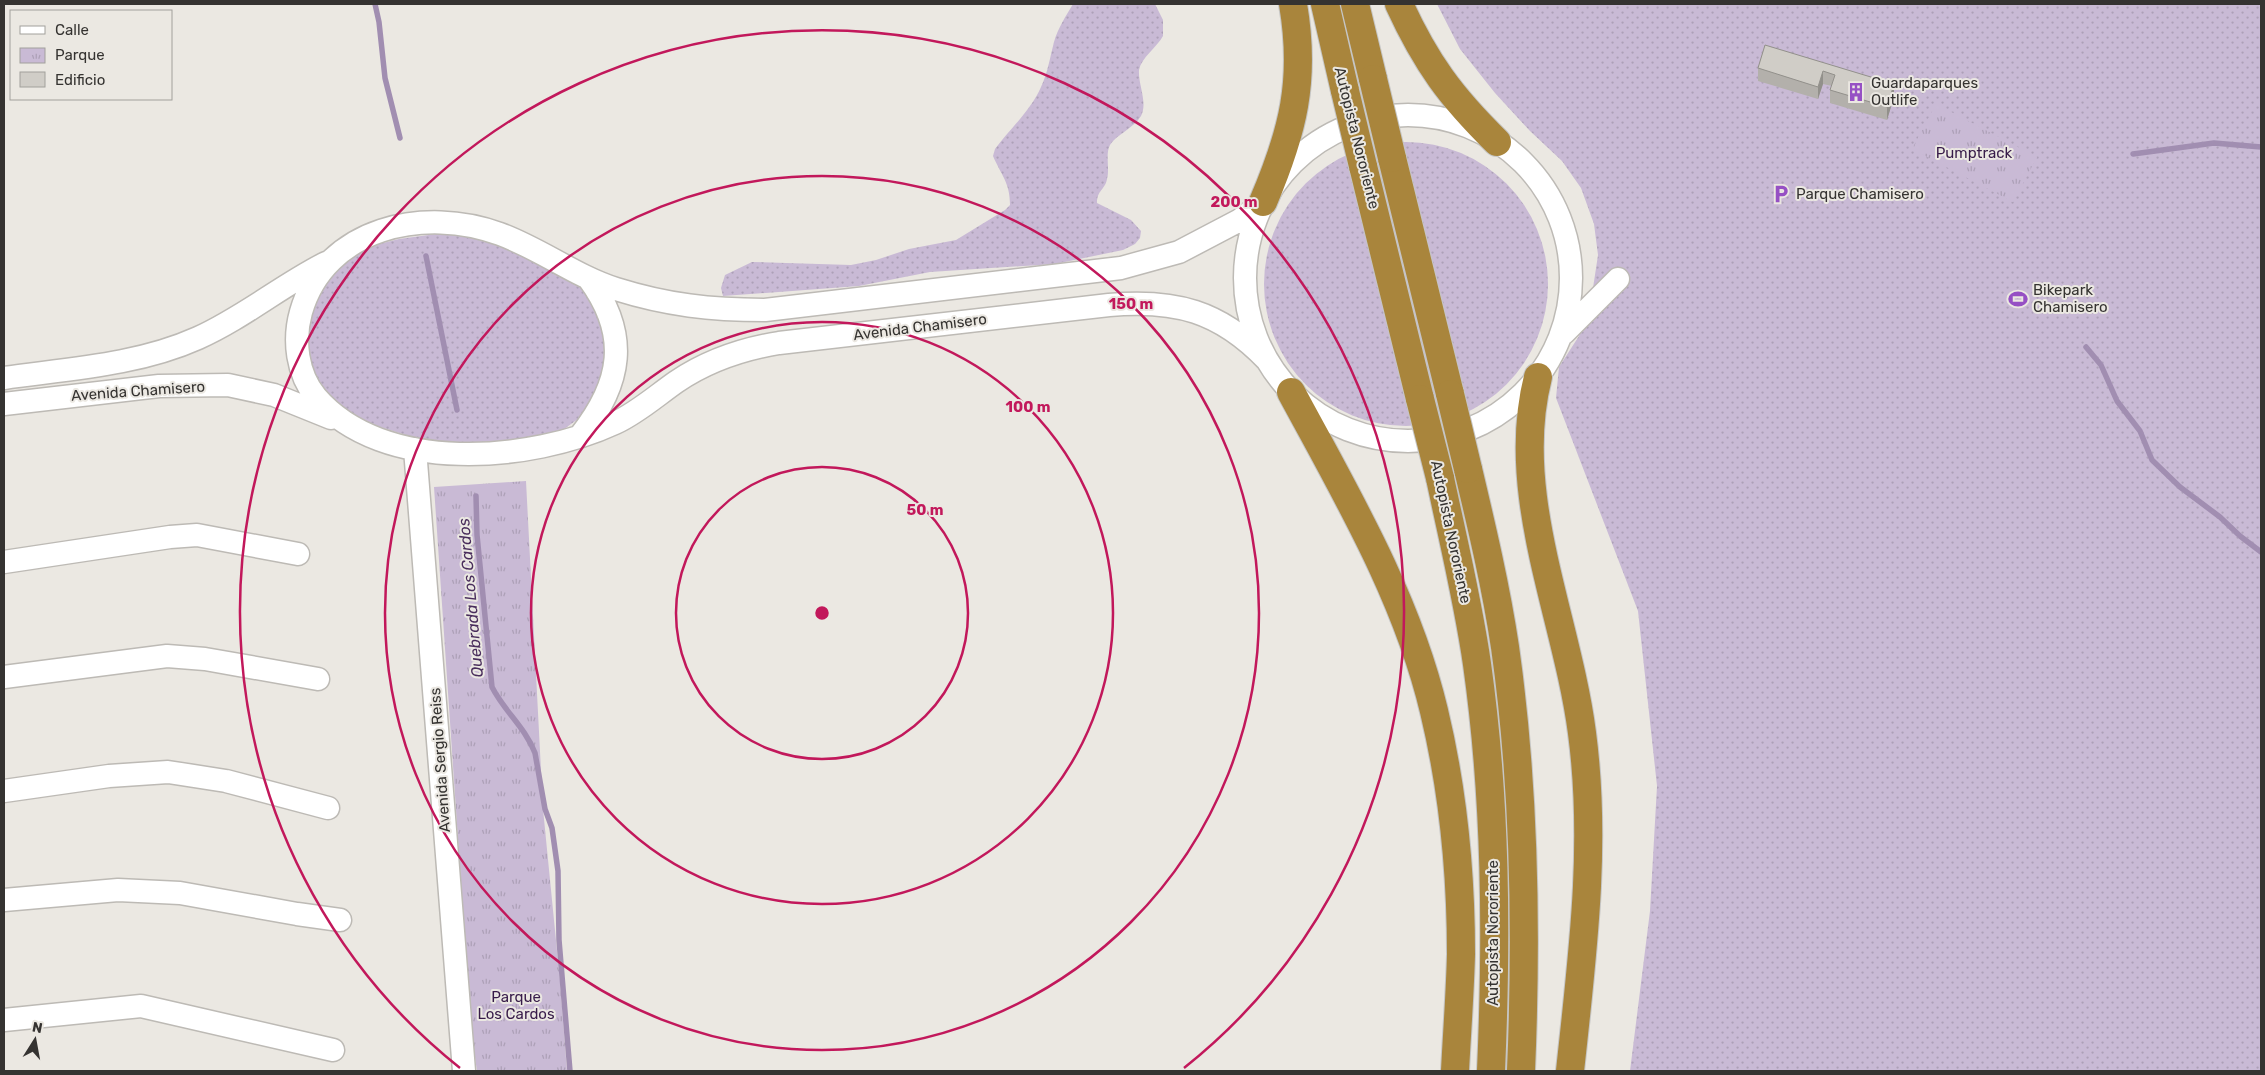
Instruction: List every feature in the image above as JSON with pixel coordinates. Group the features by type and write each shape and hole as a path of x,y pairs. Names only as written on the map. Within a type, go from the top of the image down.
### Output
{"highway":[{"path":"1263,202 1282,158 1296,95 1299,72 1293,4"},
{"name":"Autopista Nororiente","path":"1325,4 1440,478 1471,628 1488,762 1495,934 1491,1071"},
{"name":"Autopista Nororiente","path":"1355,4 1468,469 1495,592 1516,743 1525,962 1521,1071"},
{"path":"1399,4 1413,34 1449,91 1497,142"},
{"path":"1538,377 1533,395 1529,440 1532,495 1536,524 1571,669 1582,733 1586,776 1588,866 1586,907 1570,1071"},
{"path":"1292,392 1350,500 1391,588 1422,670 1434,711 1451,801 1458,878 1461,955 1455,1071"}],"street":[{"path":"1389,116 1434,117 1478,130 1497,142 1530,169 1548,193 1559,215 1567,239 1571,271 1568,312 1561,335 1551,357 1538,377 1514,402 1479,425 1456,434 1431,439 1405,441 1355,432 1332,422 1310,408 1292,392 1267,360 1255,335 1248,308 1245,281 1248,245 1263,202 1290,166 1306,150 1338,131 1367,120 1389,116"},
{"name":"Avenida Chamisero","path":"1263,202 1240,220 1180,252 1121,268 780,308 728,310 689,307 645,298 589,279 516,240 475,227 445,223 417,224 385,230 354,242 341,250 329,262 308,292 300,315 297,338 298,356 304,376 312,392 336,417 366,435 415,449 469,454 506,453 543,447 616,423 675,383 709,363 760,346 1109,305 1159,303 1179,306 1200,313 1248,340 1267,360"},
{"name":"Avenida Chamisero","path":"4,378 123,360 189,341 218,328 287,284 329,262"},
{"path":"1561,335 1618,278"},
{"name":"Avenida Chamisero","path":"580,436 603,403 614,377 616,359 614,329 608,311 600,294 589,279"},
{"name":"Avenida Chamisero","path":"4,404 159,386 228,386 274,395 308,407 354,428"},
{"name":"Avenida Sergio Reiss","path":"415,449 464,1071"},
{"path":"4,562 197,535 298,554"},
{"path":"4,677 167,656 205,659 318,679"},
{"path":"4,790 109,776 168,772 226,781 328,808"},
{"path":"4,900 118,890 180,893 340,920"},
{"path":"4,1020 141,1006 333,1050"}],"green space":[{"path":"1073,4 1155,4 1163,20 1163,36 1143,61 1139,70 1144,105 1143,111 1138,120 1110,145 1107,179 1097,199 1097,203 1131,220 1141,231 1140,238 1135,244 1123,250 1055,264 930,272 859,286 723,296 721,288 725,275 752,262 851,265 876,260 909,249 956,240 1005,210 1010,205 1010,197 1007,184 993,156 995,149 1037,95 1045,76 1056,37 1062,22"},
{"path":"1437,4 2261,4 2261,1071 1630,1071 1650,911 1657,786 1638,611 1556,398 1559,367 1579,336 1590,308 1598,255 1594,224 1581,188 1562,161 1530,131 1495,93 1460,49"},
{"name":"Pumptrack","path":"1936,104 2037,157 2013,202 1912,149"},
{"path":"1406,142 1434,145 1460,153 1485,166 1506,184 1524,205 1537,230 1545,256 1548,284 1545,312 1537,338 1524,363 1506,384 1485,402 1460,415 1434,423 1406,426 1378,423 1352,415 1327,402 1306,384 1288,363 1275,338 1267,312 1264,284 1267,256 1275,230 1288,205 1306,184 1327,166 1352,153 1378,145"},
{"path":"436,234 457,235 501,245 587,291 608,342 596,397 578,419 560,432 488,445 430,441 358,420 331,401 316,377 307,350 309,311 339,263 379,244"},
{"name":"Parque Los Cardos","path":"526,481 543,809 567,1071 477,1071 471,1030 434,487"}],"building":[{"path":"1765,45 1894,84 1887,107 1830,90 1835,75 1823,71 1818,87 1758,68"}],"waterway":[{"name":"Quebrada Los Cardos","path":"375,4 379,22 385,78 400,138"},
{"path":"2133,154 2214,143 2261,147"},
{"name":"Quebrada Los Cardos","path":"426,256 457,410"},
{"path":"2086,347 2101,365 2117,401 2140,431 2152,460 2180,487 2220,517 2261,552"},
{"name":"Quebrada Los Cardos","path":"476,496 477,535 492,687 502,704 526,735 535,753 545,809 552,828 558,871 559,940 570,1071"}],"place":[{"name":"Guardaparques Outlife","path":"1856,92"},
{"name":"Parque Chamisero","path":"1781,194"},
{"name":"Bikepark Chamisero","path":"2018,299"}]}
